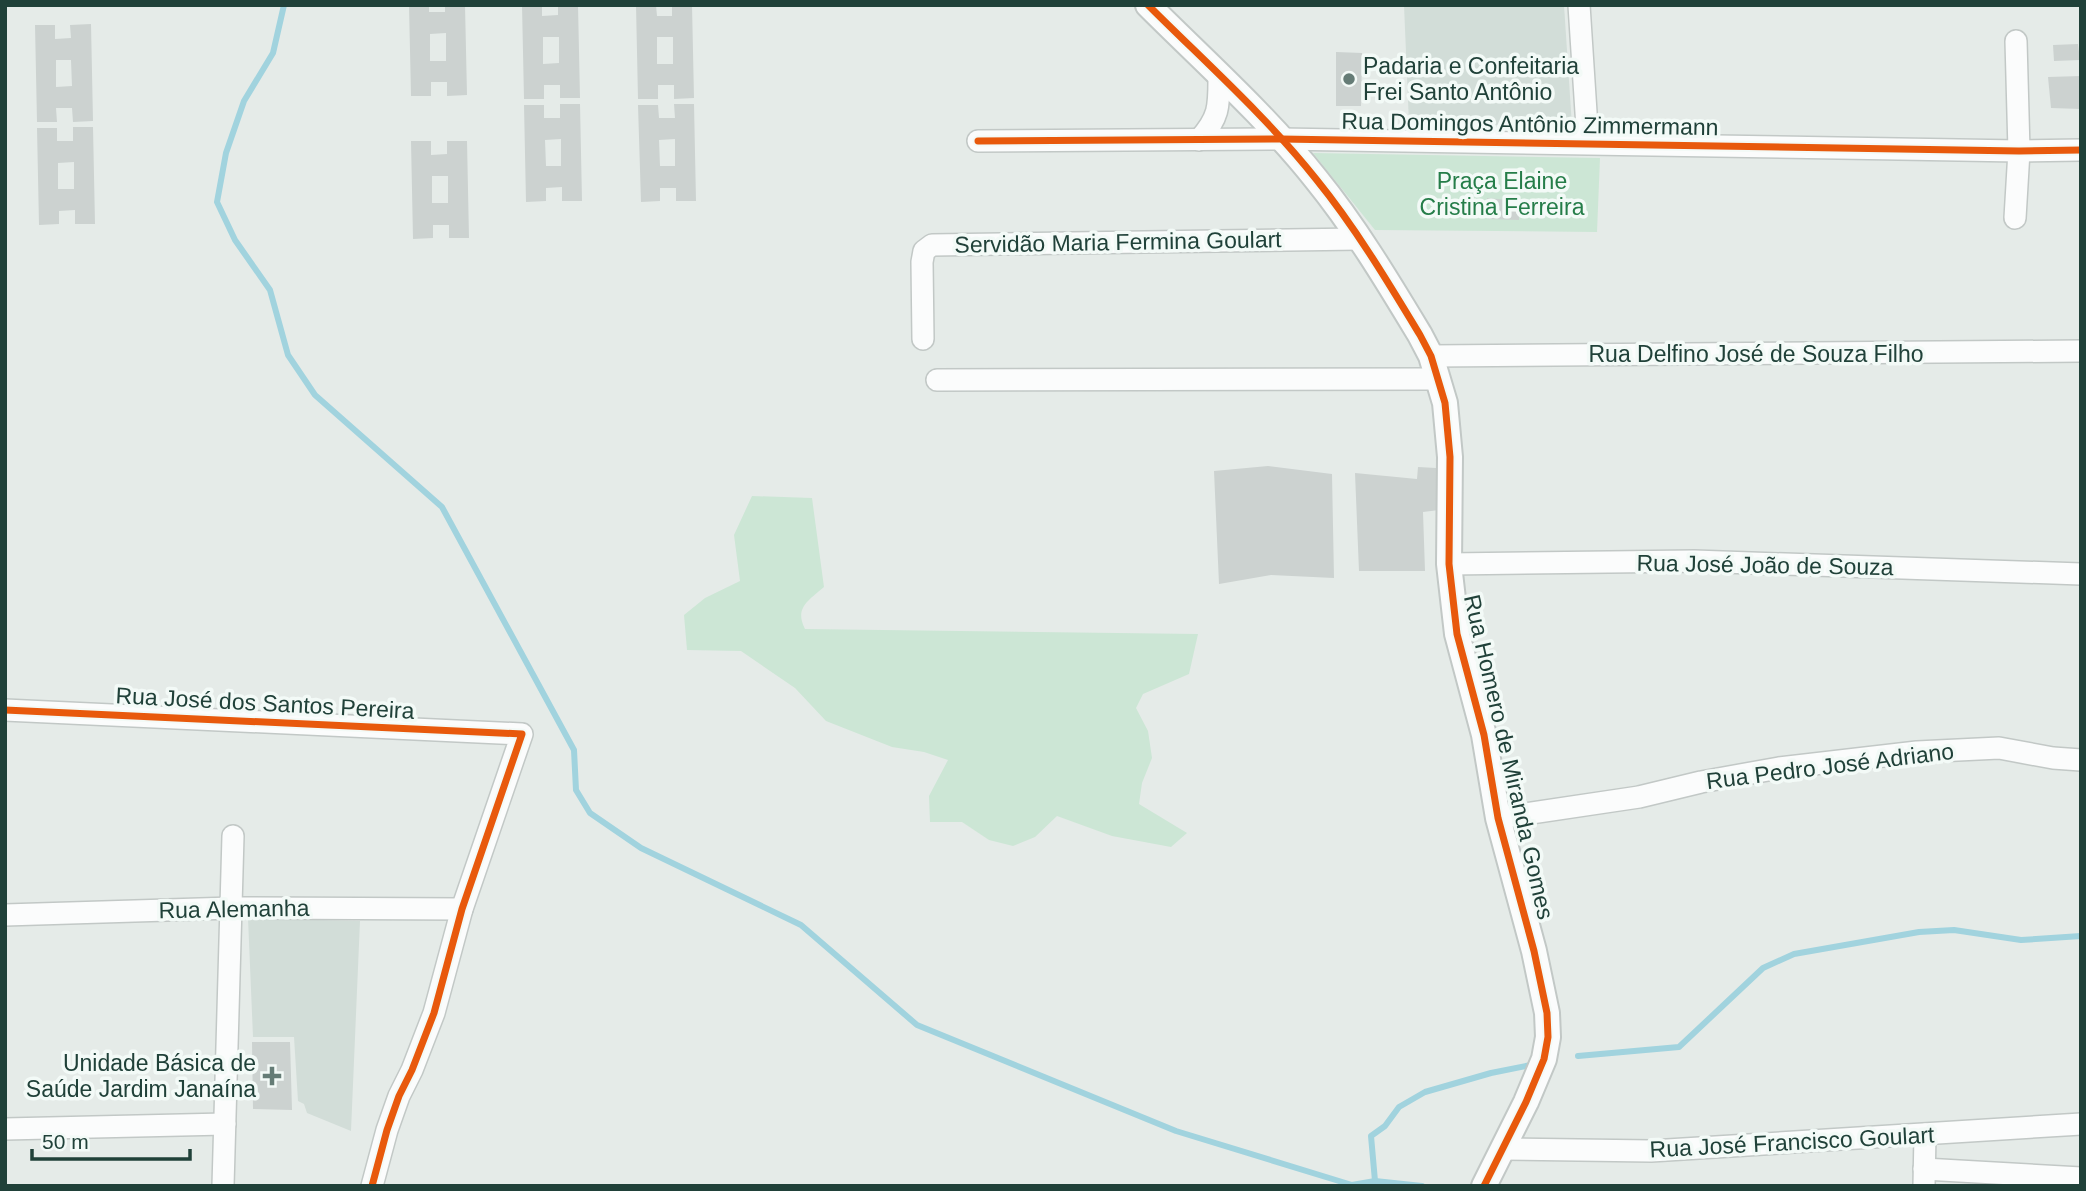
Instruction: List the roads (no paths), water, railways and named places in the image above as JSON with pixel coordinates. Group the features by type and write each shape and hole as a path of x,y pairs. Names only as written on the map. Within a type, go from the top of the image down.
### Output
{"street":[{"name":"Rua Homero de Miranda Gomes","path":"1148,5 1315,177 1360,239 1408,315 1435,368 1446,403 1450,448 1449,564 1457,634 1484,735 1498,818 1543,987 1547,1013 1548,1037 1544,1059 1535,1083 1484,1186"},
{"path":"1579,5 1588,144"},
{"path":"2015,218 2019,151 2016,41"},
{"path":"1199,140 1212,126 1218,114 1219,76"},
{"name":"Rua Domingos Antônio Zimmermann","path":"978,141 1281,139 2081,150"},
{"name":"Servidão Maria Fermina Goulart","path":"923,339 923,251 932,245 1360,239"},
{"name":"Rua Delfino José de Souza Filho","path":"937,380 2081,351"},
{"name":"Rua José João de Souza","path":"1449,564 1694,561 2081,574"},
{"name":"Rua José dos Santos Pereira","path":"5,710 522,734 462,909"},
{"name":"Rua Pedro José Adriano","path":"1498,818 1639,797 1700,782 1779,768 1917,752 1999,748 2081,760"},
{"path":"223,1186 233,836"},
{"name":"Rua Alemanha","path":"5,915 232,908 462,909"},
{"path":"372,1186 399,1096 435,1013 462,909"},
{"path":"5,1129 225,1124"},
{"name":"Rua José Francisco Goulart","path":"1502,1149 1651,1151 2081,1124"},
{"path":"1925,1134 1924,1178 2081,1178"}],"waterway":[{"path":"284,5 273,53 244,101 226,153 217,202 235,240 270,290 288,355 315,395 442,507 574,750 576,790 590,813 641,848 801,925 917,1025 1176,1131 1352,1185 1375,1181 1422,1186"},
{"path":"1578,1056 1679,1047 1763,968 1794,954 1919,932 1954,930 2021,940 2081,936"},
{"path":"1375,1181 1371,1136 1385,1126 1399,1107 1425,1092 1491,1073 1531,1065"}],"place":[{"name":"Padaria e Confeitaria Frei Santo Antônio","path":"1349,79"},
{"name":"Unidade Básica de Saúde Jardim Janaína","path":"272,1076"}],"park label":[{"name":"Praça Elaine Cristina Ferreira","path":"1502,194"}]}
